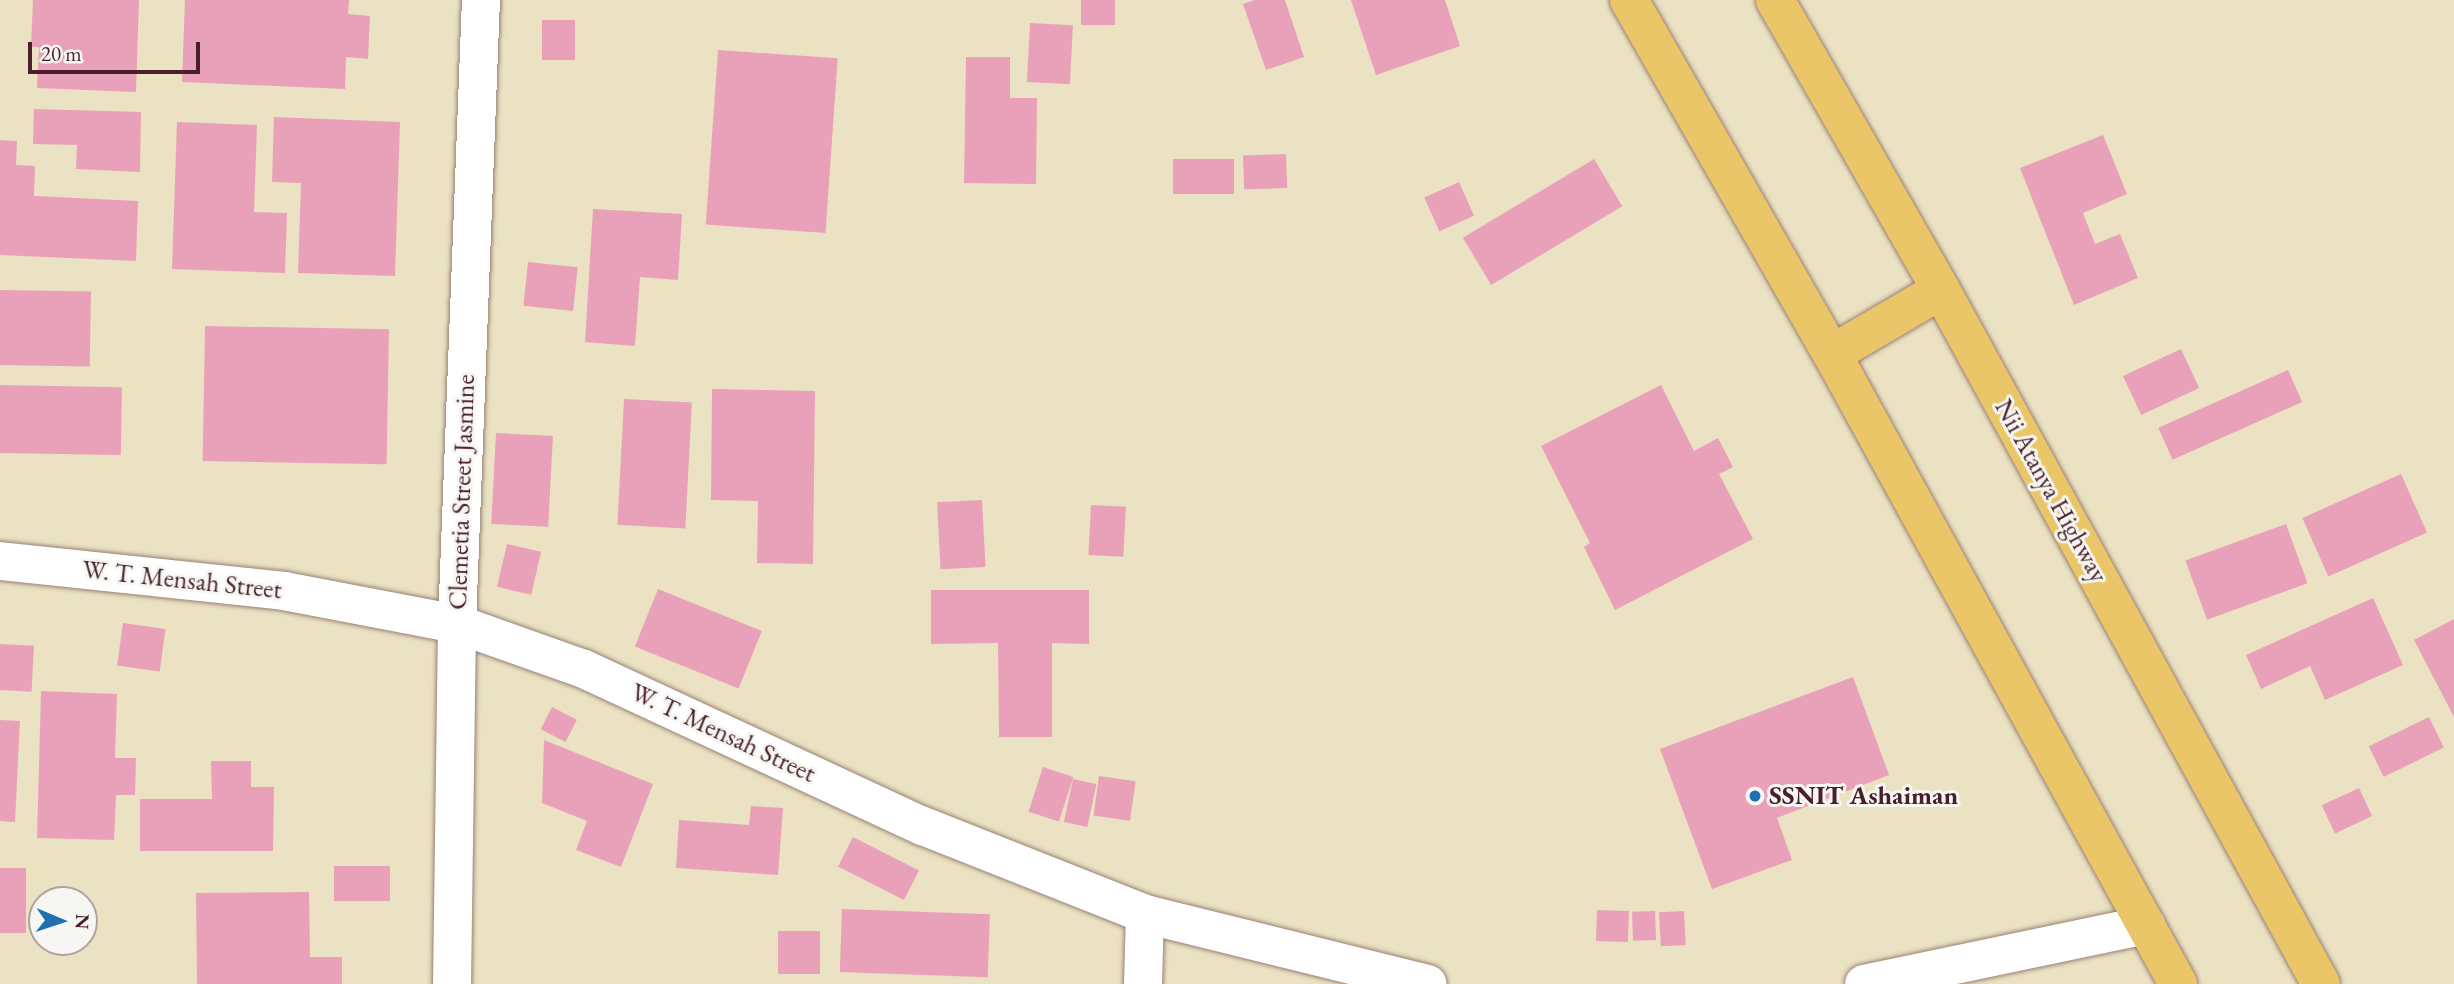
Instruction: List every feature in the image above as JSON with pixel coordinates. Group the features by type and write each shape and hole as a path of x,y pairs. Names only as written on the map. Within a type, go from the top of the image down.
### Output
{"main road":[{"path":"1629,0 1832,354 2178,984"},
{"name":"Nii Atanya Highway","path":"1776,0 1941,290 2321,984"},
{"path":"1832,354 1941,290"}],"street":[{"name":"Clemetia Street Jasmine","path":"452,984 457,624 481,0"},
{"name":"W. T. Mensah Street","path":"0,561 284,591 457,624 584,669 923,826 1146,914 1401,981 1427,984"},
{"path":"1143,984 1146,914"},
{"path":"1864,984 2146,925"}],"building":[{"path":"33,0 139,0 136,92 37,88 39,47 31,47"},
{"path":"185,0 349,0 348,14 370,16 368,59 346,57 345,89 182,82"},
{"path":"1081,0 1115,0 1115,25 1081,25"},
{"path":"1254,0 1285,0 1304,57 1266,70 1243,4"},
{"path":"1351,0 1445,0 1460,46 1376,75"},
{"path":"542,20 575,20 575,60 542,60"},
{"path":"1030,23 1073,25 1070,84 1027,82"},
{"path":"718,50 838,58 826,233 706,225"},
{"path":"966,57 1010,57 1010,98 1037,98 1036,184 964,183"},
{"path":"34,109 141,112 140,172 76,169 77,145 33,144"},
{"path":"274,117 400,122 395,276 298,273 301,183 272,182"},
{"path":"177,122 257,125 254,212 287,213 285,273 172,269"},
{"path":"2103,135 2127,194 2083,213 2095,244 2120,234 2138,278 2074,305 2020,168"},
{"path":"0,140 17,141 16,165 35,166 34,196 138,201 136,261 0,255"},
{"path":"1286,154 1287,188 1244,189 1243,156"},
{"path":"1173,159 1234,159 1234,194 1173,194"},
{"path":"1594,159 1622,206 1491,285 1463,238"},
{"path":"1459,182 1474,216 1439,231 1424,197"},
{"path":"593,209 682,214 678,280 640,277 635,346 585,342"},
{"path":"528,262 578,267 573,311 523,306"},
{"path":"0,290 91,292 90,367 0,365"},
{"path":"205,326 389,329 387,464 203,461"},
{"path":"2181,349 2199,388 2141,415 2123,376"},
{"path":"2288,370 2302,402 2173,460 2158,428"},
{"path":"0,385 122,387 121,455 0,453"},
{"path":"1661,385 1694,451 1718,438 1733,467 1719,474 1753,539 1615,610 1584,547 1590,543 1541,446"},
{"path":"712,389 815,391 813,564 757,563 758,501 711,500"},
{"path":"624,399 692,403 685,528 617,525"},
{"path":"496,433 553,436 548,527 491,524"},
{"path":"2401,474 2427,532 2328,576 2302,518"},
{"path":"982,500 986,567 941,569 937,502"},
{"path":"1091,505 1126,507 1123,557 1088,555"},
{"path":"2286,524 2308,583 2207,620 2185,561"},
{"path":"507,544 541,552 531,595 497,587"},
{"path":"658,589 762,631 739,688 635,646"},
{"path":"931,590 1089,590 1089,644 1052,643 1052,737 999,737 998,643 931,644"},
{"path":"2373,598 2403,665 2325,700 2310,666 2261,689 2246,655"},
{"path":"2454,619 2454,717 2414,640"},
{"path":"123,623 166,629 160,672 117,666"},
{"path":"0,644 34,646 32,692 0,690"},
{"name":"SSNIT Ashaiman","path":"1853,677 1889,775 1777,818 1792,860 1712,889 1660,749"},
{"path":"41,691 117,694 115,758 136,758 135,795 116,795 114,840 37,838"},
{"path":"552,707 577,720 566,742 541,729"},
{"path":"2429,717 2444,748 2384,777 2369,746"},
{"path":"0,720 20,721 15,822 0,821"},
{"path":"544,740 653,784 621,867 576,850 587,821 542,803"},
{"path":"211,761 251,761 251,787 274,787 273,851 140,851 140,799 212,799"},
{"path":"1043,767 1073,777 1059,822 1028,812"},
{"path":"1099,776 1136,781 1130,821 1093,816"},
{"path":"1073,779 1096,784 1087,827 1064,822"},
{"path":"2359,788 2372,816 2335,833 2322,805"},
{"path":"751,806 783,808 778,875 676,868 679,820 749,825"},
{"path":"853,837 919,871 904,900 838,866"},
{"path":"334,866 390,866 390,901 334,901"},
{"path":"0,868 26,868 26,933 0,933"},
{"path":"309,892 310,957 342,957 342,984 197,984 196,893"},
{"path":"842,909 990,914 988,977 840,972"},
{"path":"1597,910 1629,911 1628,942 1596,941"},
{"path":"1655,911 1656,940 1633,941 1632,912"},
{"path":"1684,911 1686,945 1661,946 1659,912"},
{"path":"778,931 820,931 820,974 778,974"}],"place":[{"name":"SSNIT Ashaiman","path":"1755,796"}]}
